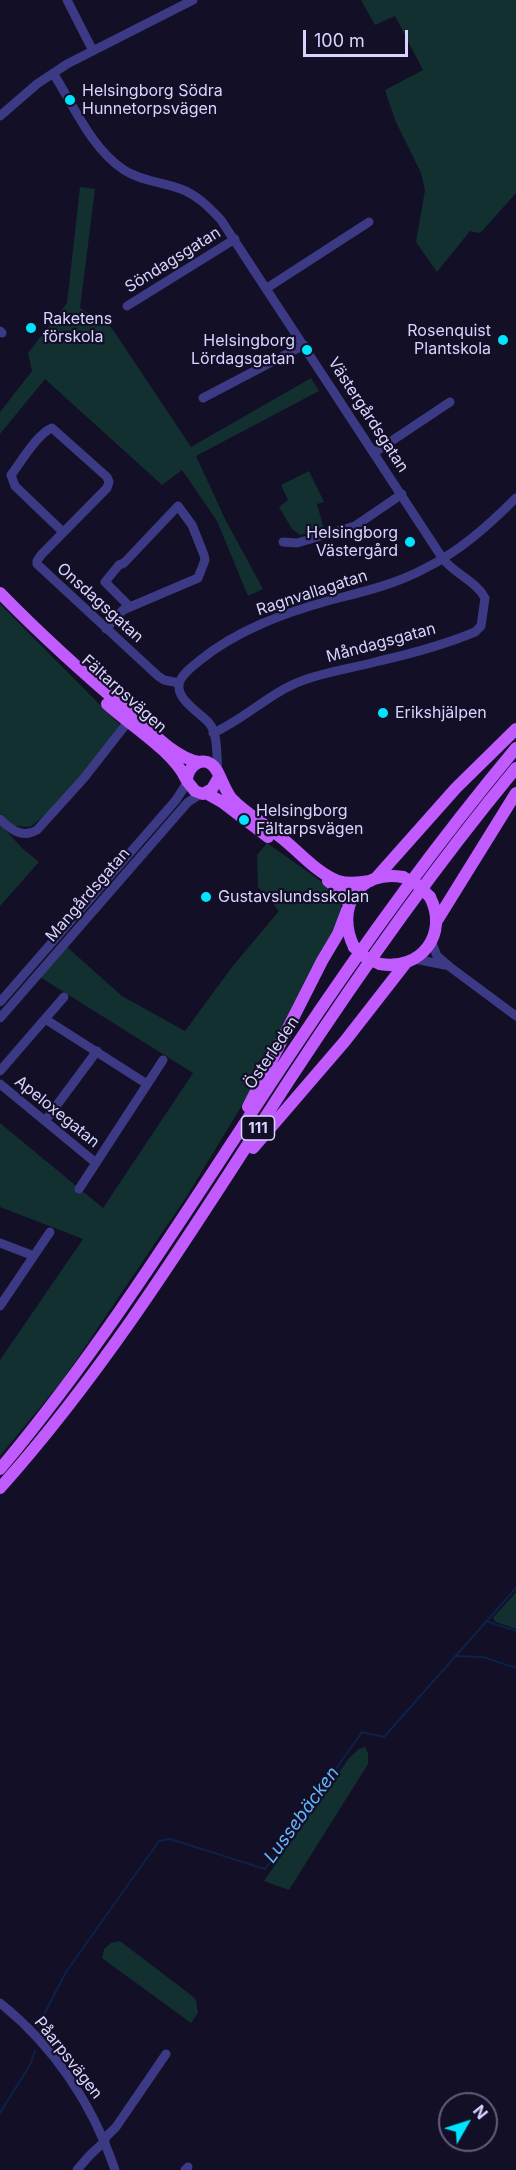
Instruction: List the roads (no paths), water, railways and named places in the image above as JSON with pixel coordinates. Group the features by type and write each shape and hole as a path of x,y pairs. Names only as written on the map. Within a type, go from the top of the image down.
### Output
{"main road":[{"name":"Fältarpsvägen","path":"0,593 94,693 162,750 187,781"},
{"name":"Fältarpsvägen","path":"39,632 181,755 201,761"},
{"path":"220,1161 338,934 348,907 361,887 373,880 449,796 516,729"},
{"name":"Österleden","path":"0,1469 97,1345 338,984 461,815 516,748"},
{"path":"410,961 388,966 366,958 354,947 348,935 346,923 348,907 345,896 334,885 222,802 195,791 187,781 190,770 201,761 212,764 233,800 336,880 346,882 373,880 388,876 403,877 418,885 429,897 436,922"},
{"name":"Österleden","path":"0,1488 37,1445 135,1315 350,990 433,874 516,768"},
{"path":"203,793 214,787 219,775"},
{"path":"220,1188 410,961 432,940 436,922 516,793"}],"street":[{"path":"68,0 93,51"},
{"path":"0,116 53,73 193,0"},
{"name":"Västergårdsgatan","path":"53,73 94,140 109,158 138,177 182,189 198,198 221,220 443,558"},
{"path":"267,288 369,222"},
{"name":"Söndagsgatan","path":"127,306 235,239"},
{"path":"203,398 304,345"},
{"path":"375,452 450,402"},
{"name":"Onsdagsgatan","path":"63,532 11,480 11,475 38,439 46,430 52,428 107,477 109,482 106,489 38,559 37,564 158,676 179,683"},
{"path":"284,542 297,543 355,525 402,494"},
{"name":"Ragnvallagatan","path":"179,683 202,659 225,643 261,624 306,608 391,584 419,572 481,532 516,498"},
{"path":"106,629 123,610 198,578 205,560 204,555 192,525 178,506 163,520 159,529 108,576 105,582 130,607"},
{"name":"Måndagsgatan","path":"214,737 273,695 301,681 380,661 477,631 483,620 484,597 443,558"},
{"path":"179,683 179,690 183,698 208,723 214,737 219,775"},
{"path":"0,819 20,833 28,834 37,831 84,778 127,723 135,722 146,727"},
{"path":"201,761 214,737"},
{"name":"Mangårdsgatan","path":"0,1002 176,800 187,781"},
{"name":"Mangårdsgatan","path":"0,1018 188,802 203,793"},
{"path":"432,940 437,956 450,968 516,1016"},
{"path":"410,961 428,961 450,968"},
{"path":"0,1071 64,997"},
{"path":"45,1019 147,1084"},
{"path":"45,1121 97,1052"},
{"name":"Apeloxegatan","path":"79,1188 163,1060"},
{"name":"Apeloxegatan","path":"0,1084 96,1163"},
{"path":"0,1306 50,1232"},
{"path":"0,1243 34,1256"},
{"name":"Påarpsvägen","path":"0,2003 38,2039 86,2103 105,2140 115,2170"},
{"path":"77,2170 116,2127 166,2054"}],"waterway":[{"name":"Lussebäcken","path":"38,2026 66,1972 159,1841 170,1839 265,1869 362,1732 384,1737 516,1588"},
{"path":"486,1621 516,1631"},
{"path":"455,1656 483,1657 516,1668"},
{"name":"Lussebäcken","path":"0,2113 30,2065 35,2051"}],"place":[{"name":"Helsingborg Södra Hunnetorpsvägen","path":"70,100"},
{"name":"Raketens förskola","path":"31,328"},
{"name":"Rosenquist Plantskola","path":"503,340"},
{"name":"Helsingborg Lördagsgatan","path":"307,350"},
{"name":"Helsingborg Västergård","path":"410,542"},
{"name":"Erikshjälpen","path":"383,713"},
{"name":"Helsingborg Fältarpsvägen","path":"244,820"},
{"name":"Gustavslundsskolan","path":"206,897"}]}
